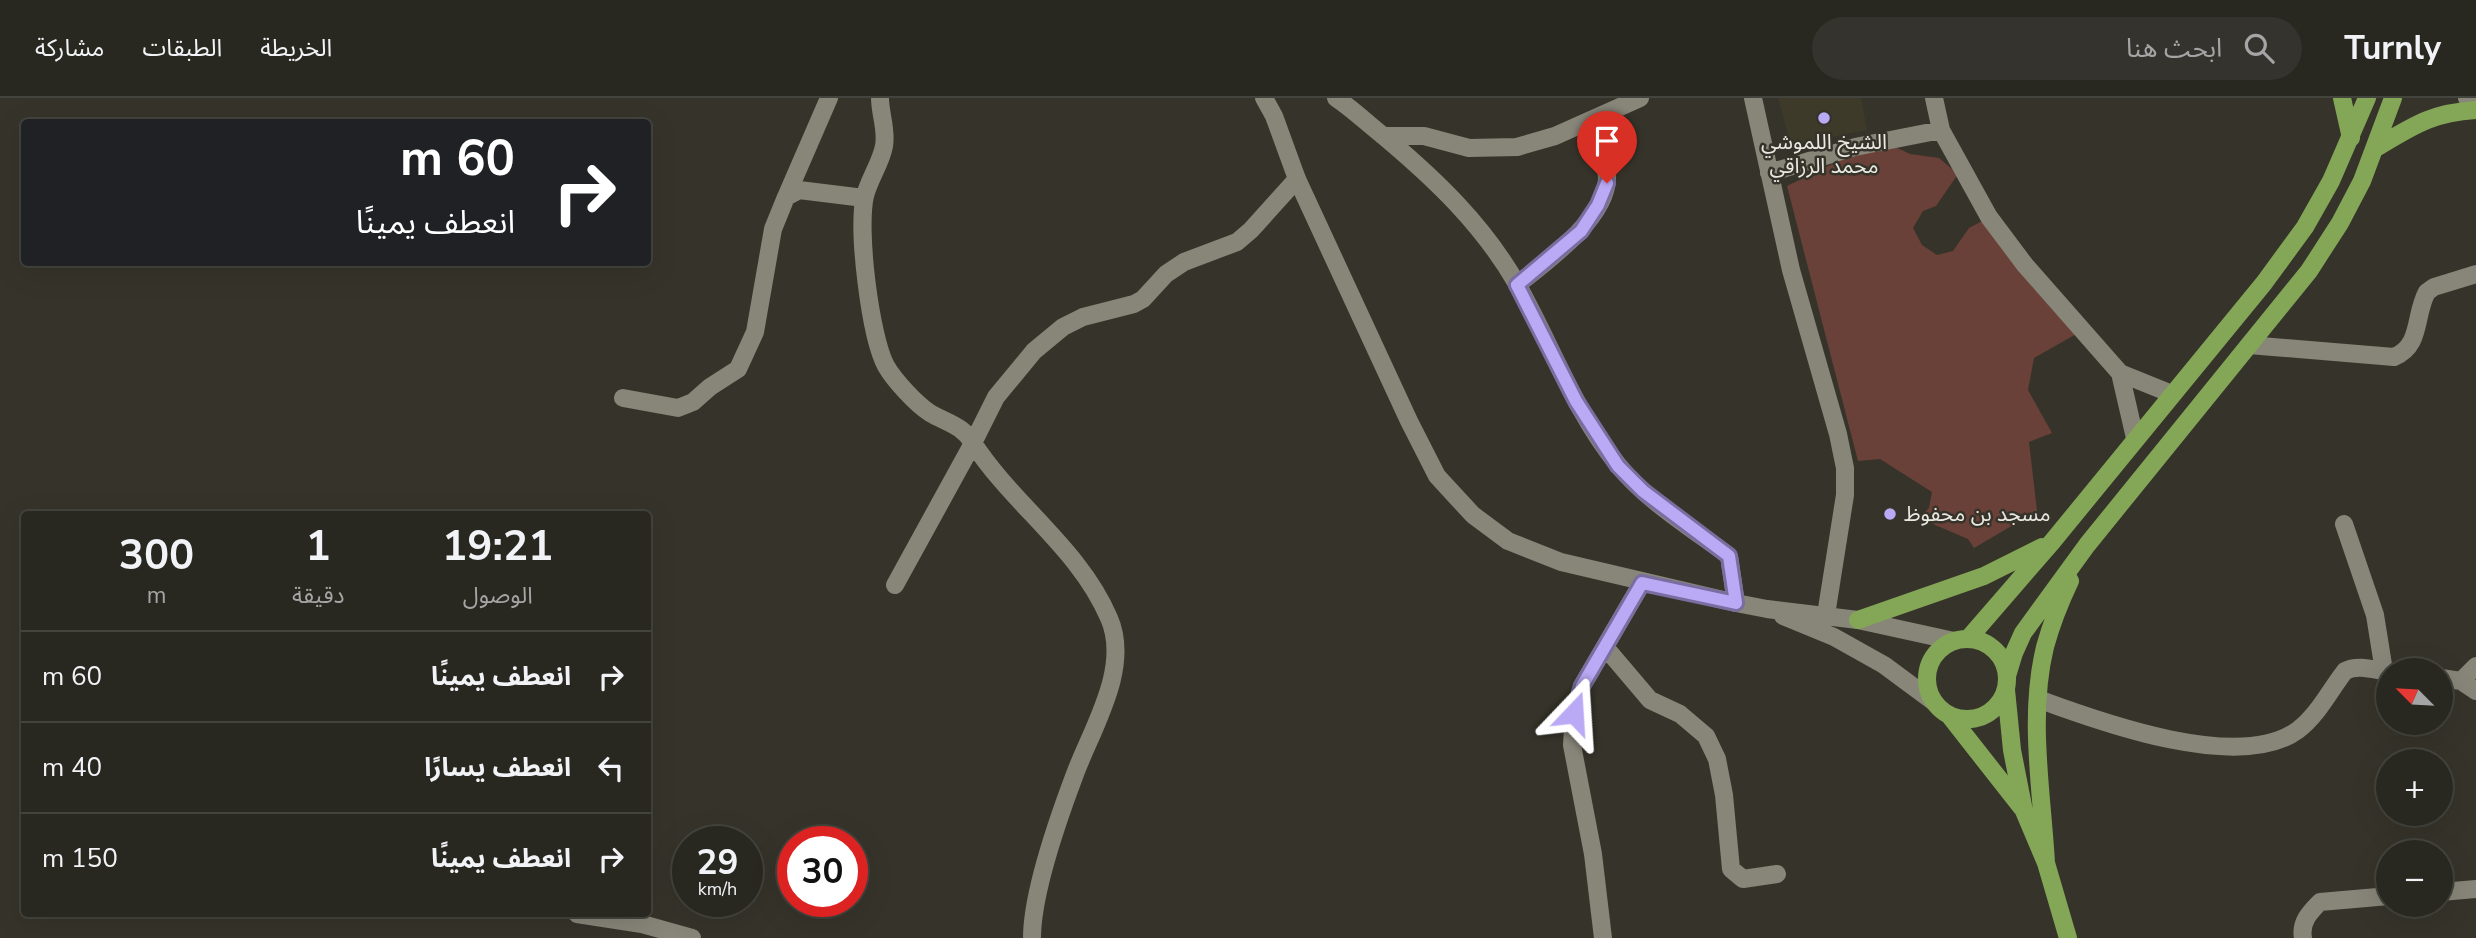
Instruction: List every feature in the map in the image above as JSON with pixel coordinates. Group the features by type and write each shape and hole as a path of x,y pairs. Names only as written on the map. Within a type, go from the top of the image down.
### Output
{"main road":[{"path":"2342,98 2351,138"},
{"path":"2024,811 1949,715 1934,702 1928,682 1932,660 1941,649 1961,640 2052,542 2264,284 2305,228 2331,180 2367,98"},
{"path":"1949,715 1963,719 1977,718 1989,712 1999,702 2023,633 2087,545 2316,261 2346,212 2393,98"},
{"path":"2374,149 2432,116 2476,110"},
{"path":"1858,620 1984,576 2052,542"},
{"path":"2046,863 2037,726 2038,699 2045,648 2062,599 2087,545"},
{"path":"1961,640 1983,642 1995,650 2003,662 2012,750 2024,811 2046,863 2068,938"}],"street":[{"path":"623,398 678,408 693,402 738,369 755,332 773,229 830,98"},
{"path":"880,98 885,133 884,148 864,198 861,227 878,345 887,367 913,398 930,413 958,426 966,433 985,462 1072,558 1110,619 1115,642 1114,666 1107,693 1074,775 1042,879 1035,907 1032,938"},
{"path":"1264,98 1274,116 1297,179 1366,331 1437,477 1474,515 1508,541 1561,562 1642,583 1767,609 1858,620 1961,640"},
{"path":"1336,98 1427,173 1456,201 1499,255 1576,401 1618,466 1643,491 1729,556 1736,603"},
{"path":"1383,136 1424,136 1469,148 1517,147 1555,136 1640,98"},
{"path":"1753,98 1791,270 1838,434 1845,468 1845,495 1826,615"},
{"path":"1934,98 1941,130 2002,237 2120,373 2172,394"},
{"path":"2467,98 2476,101"},
{"path":"1517,285 1581,231 1598,205 1607,183 1606,167 1591,120"},
{"path":"1769,173 1855,147 1941,130"},
{"path":"895,585 996,397 1014,373 1063,327 1083,317 1134,304 1143,299 1166,274 1184,262 1237,242 1297,179"},
{"path":"786,197 799,190 864,198"},
{"path":"2249,345 2394,357 2405,353 2411,345 2427,292 2434,287 2476,274"},
{"path":"2120,373 2135,439"},
{"path":"2344,524 2375,615 2383,658"},
{"path":"1603,938 1593,854 1572,745 1574,713 1582,686 1642,583"},
{"path":"1767,609 1834,637 1884,665 1934,702"},
{"path":"1605,647 1650,700 1680,714 1706,736 1720,771 1731,869 1742,879 1777,874"},
{"path":"2469,686 2476,666"},
{"path":"2038,699 2143,734 2230,746 2256,746 2276,741 2298,730 2349,668 2376,671"},
{"path":"2453,891 2476,889"},
{"path":"2303,938 2306,916 2320,902 2376,897"},
{"path":"596,917 642,924 692,938"}],"shaded area":[{"name":"الشيخ اللموشي محمد الرزاقي","path":"1778,98 1861,98 1867,130 1791,145"},
{"path":"1889,144 1910,154 1939,158 1958,174 1936,206 1923,211 1913,228 1922,245 1937,255 1953,251 1969,228 1984,220 2078,333 2034,358 2028,390 2052,433 2029,442 2037,511 1974,548 1968,539 1919,518 1929,508 1932,492 1880,459 1858,461 1787,186 1853,154"}],"place":[{"name":"الشيخ اللموشي محمد الرزاقي","path":"1824,118"},
{"name":"مسجد بن محفوظ","path":"1890,514"}],"route":[{"path":"1574,713 1582,686 1642,583 1736,603 1729,556 1643,491 1618,466 1576,401 1517,285 1581,231 1598,205 1607,183"}]}
